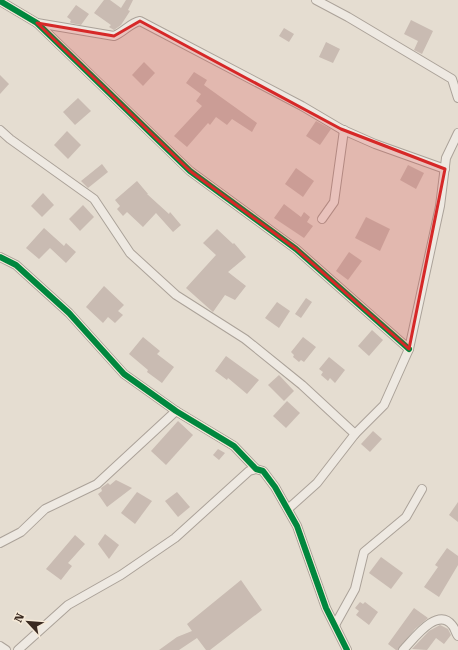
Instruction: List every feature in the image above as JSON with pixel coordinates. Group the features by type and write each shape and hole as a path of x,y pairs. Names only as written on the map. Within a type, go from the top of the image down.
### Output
{"street":[{"path":"316,0 348,17 452,79 458,98"},
{"path":"0,1 37,23 190,171 296,249 409,349"},
{"path":"37,23 114,36 123,32 131,24 140,22 302,106 344,130 375,144 445,168"},
{"path":"0,130 10,139 94,199 130,253 176,295 245,339 302,385 355,434"},
{"path":"322,219 334,202 344,130"},
{"path":"288,509 316,483 355,434 384,405 409,349 440,206 446,158 458,133"},
{"path":"0,257 16,265 69,313 124,374 176,411 234,446 256,469 263,471 275,487 297,526 326,608 347,650"},
{"path":"0,543 21,532 45,509 97,484 176,411"},
{"path":"18,650 68,606 121,574 175,538 249,471 256,469"},
{"path":"335,625 355,589 364,552 406,516 422,489"},
{"path":"403,650 431,621 442,620 452,624 458,636"},
{"path":"0,646 6,650"}],"highlighted area":[{"path":"140,21 341,129 445,169 409,349 296,249 190,171 37,23 114,36"}],"building":[{"path":"104,0 110,0 121,8 126,0 133,0 128,10 130,11 121,25 114,30 109,27 111,25 94,13"},
{"path":"76,5 89,14 81,25 71,23 71,20 67,17"},
{"path":"411,20 433,31 422,54 414,50 418,41 404,34"},
{"path":"284,28 294,34 289,42 279,36"},
{"path":"326,42 340,49 333,63 319,57"},
{"path":"144,62 155,73 143,86 132,75"},
{"path":"194,72 207,80 204,85 257,123 252,132 232,119 227,125 216,117 210,125 208,123 187,147 174,136 202,106 196,101 201,94 186,83"},
{"path":"0,75 9,84 0,94"},
{"path":"78,98 91,111 75,125 63,112"},
{"path":"316,121 331,129 320,145 306,136"},
{"path":"67,131 81,145 68,159 54,145"},
{"path":"102,164 108,172 88,188 81,181"},
{"path":"408,165 424,173 416,189 400,180"},
{"path":"296,168 314,181 303,197 285,184"},
{"path":"137,181 147,194 169,214 170,212 181,225 173,232 156,213 143,227 127,212 123,216 117,209 120,206 115,200"},
{"path":"43,193 54,205 42,217 31,206"},
{"path":"284,204 301,217 304,212 310,217 307,222 313,226 304,238 274,218"},
{"path":"83,205 94,217 80,231 69,219"},
{"path":"366,217 390,229 380,251 355,238"},
{"path":"44,228 64,246 66,243 76,252 66,263 50,248 39,259 26,248"},
{"path":"217,229 233,244 234,243 246,257 228,272 246,286 235,300 225,295 213,312 186,288 216,255 203,243"},
{"path":"349,252 362,261 348,280 336,271"},
{"path":"104,286 124,305 118,311 123,315 115,323 108,317 103,323 86,307"},
{"path":"306,298 312,302 301,318 295,314"},
{"path":"277,302 290,311 279,328 265,318"},
{"path":"372,330 383,340 369,356 358,346"},
{"path":"143,337 160,351 157,354 174,367 162,383 147,372 148,370 129,354"},
{"path":"303,337 316,347 304,362 301,360 299,362 293,357 294,355 291,352"},
{"path":"226,356 259,380 247,394 228,378 227,380 215,371"},
{"path":"329,357 345,370 335,383 330,378 328,381 321,375 323,372 319,369"},
{"path":"279,375 294,391 284,401 268,385"},
{"path":"287,401 300,413 286,428 273,416"},
{"path":"178,421 193,435 166,465 151,451"},
{"path":"373,431 382,439 370,452 361,444"},
{"path":"218,449 225,453 219,460 213,455"},
{"path":"116,480 132,488 107,507 98,494 102,491 101,488 108,483 110,485"},
{"path":"137,492 152,501 135,524 121,513"},
{"path":"177,492 190,507 178,517 165,501"},
{"path":"458,502 458,522 449,515"},
{"path":"105,534 119,545 109,559 98,544"},
{"path":"75,535 85,544 68,563 72,566 61,580 46,569"},
{"path":"447,548 458,556 458,565 439,597 424,587 438,567 435,565"},
{"path":"381,557 403,573 391,589 369,573"},
{"path":"241,580 262,610 210,650 206,650 197,638 179,650 159,650 177,637 192,631 187,624"},
{"path":"360,602 363,604 365,602 378,612 369,625 356,615 359,611 355,608"},
{"path":"414,608 428,618 415,629 398,650 396,650 388,644"},
{"path":"440,625 448,629 451,635 444,644 436,638 427,650 412,649 429,631"}],"cycle path":[{"path":"0,1 37,23 190,171 296,249 409,349"},
{"path":"0,257 16,265 69,313 124,374 176,411 234,446 256,469 263,471 275,487 297,526 326,608 347,650"}]}
